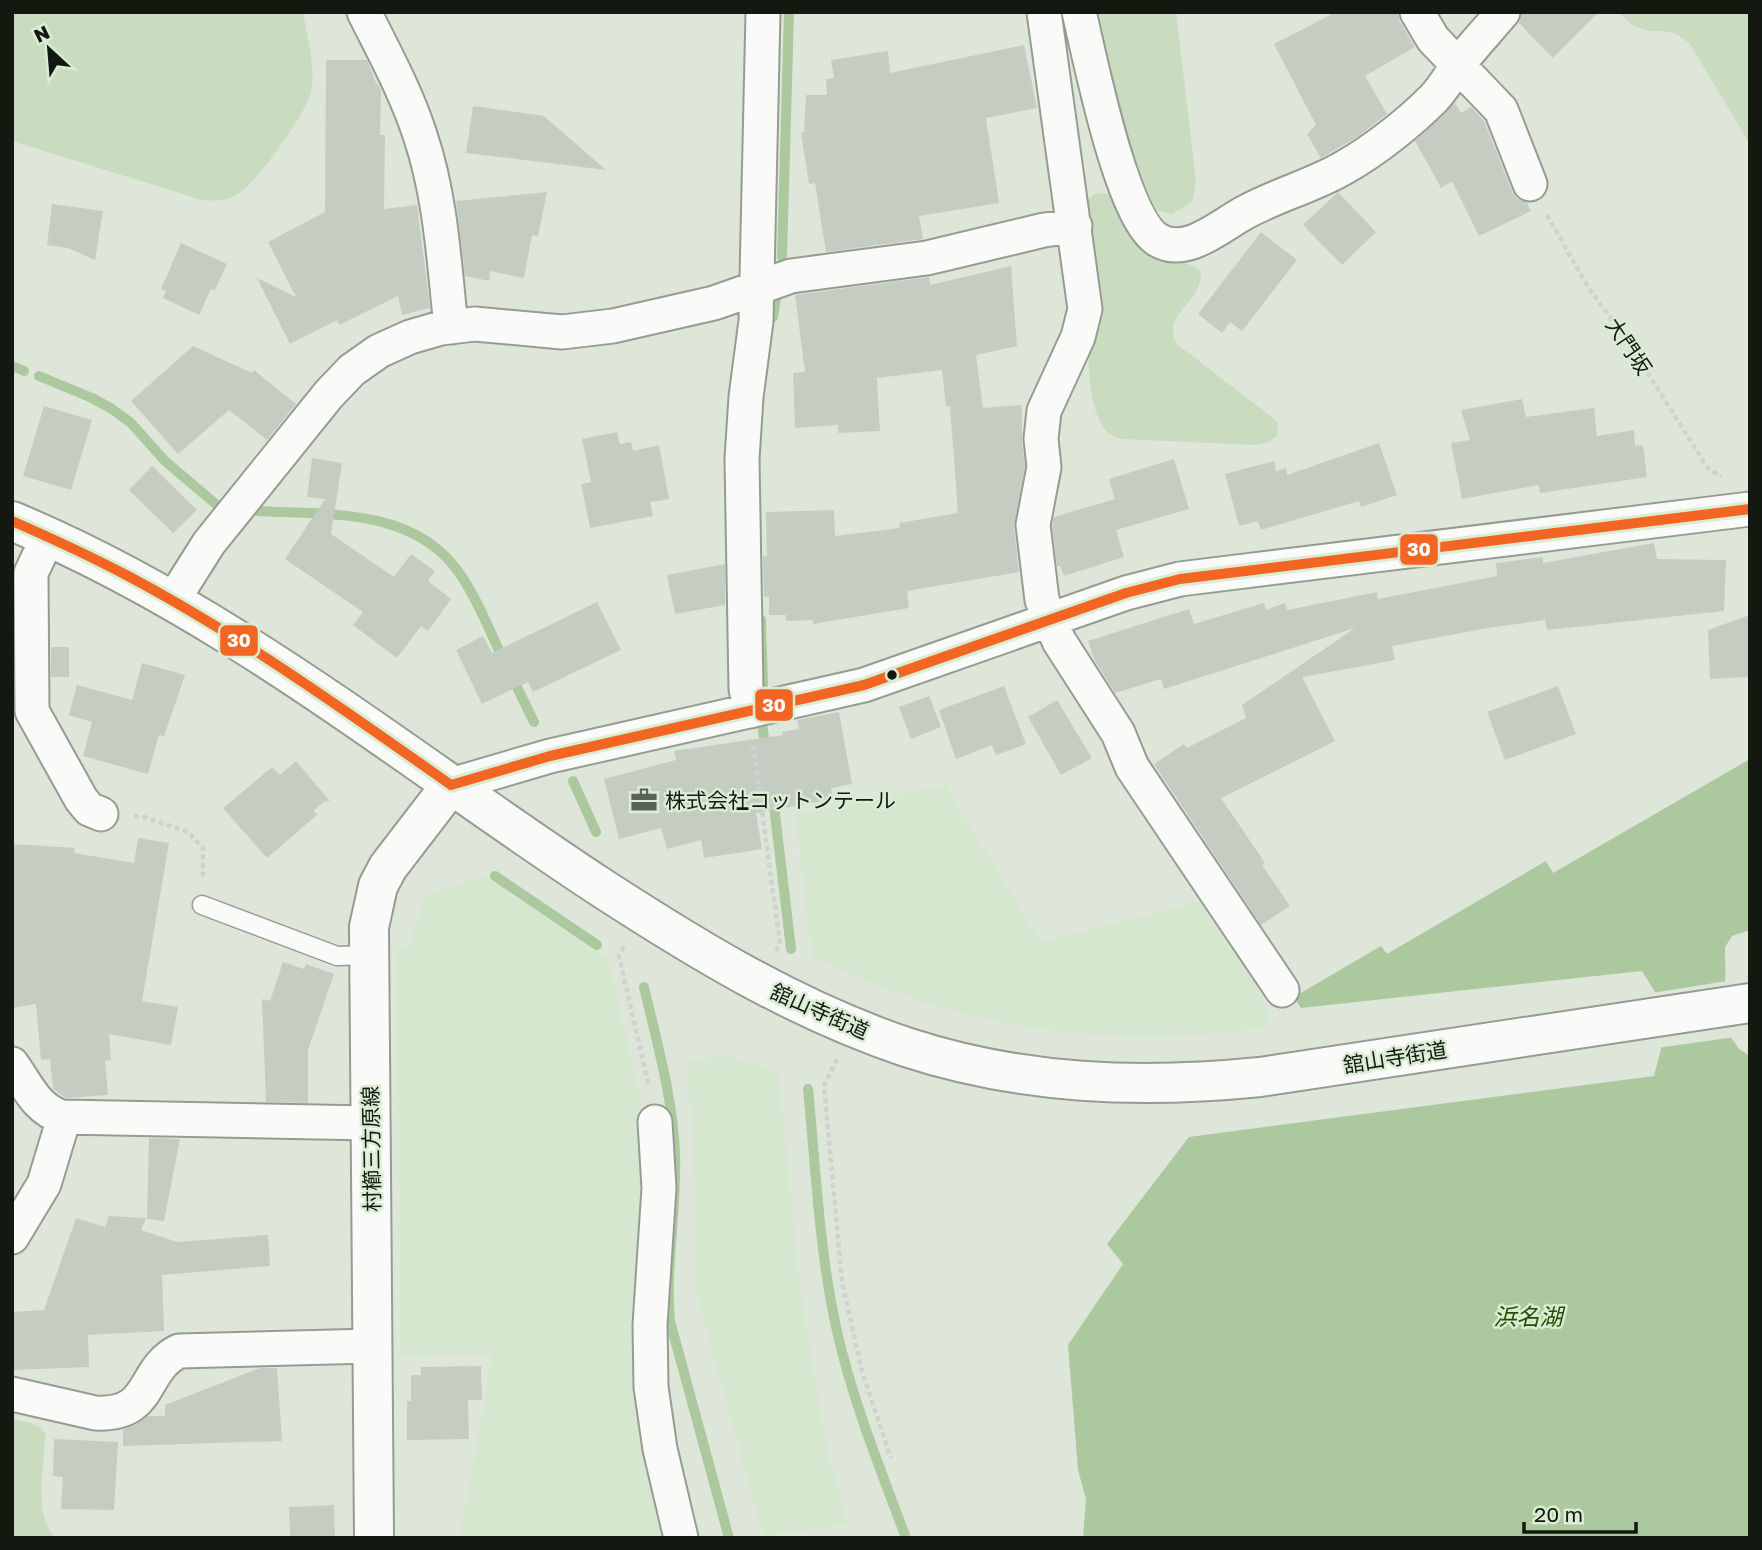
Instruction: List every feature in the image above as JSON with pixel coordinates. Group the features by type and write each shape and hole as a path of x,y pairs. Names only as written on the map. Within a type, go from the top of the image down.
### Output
{"main road":[{"name":"舘山寺街道","path":"12,521 89,556 173,600 300,679 556,858 707,954 805,1007 908,1047 965,1063 1047,1078 1142,1085 1201,1083 1260,1077 1740,1004"},
{"name":"村櫛三方原線","path":"374,1538 369,928 378,886 388,867 451,785"}],"street":[{"path":"364,12 405,94 432,174 451,327"},
{"path":"749,712 746,689 742,459 746,397 756,321 763,12"},
{"path":"1044,12 1085,309 1078,337 1044,411 1041,439 1044,467 1032,525 1042,600 1059,641 1118,733 1132,767 1282,990"},
{"path":"1079,12 1128,195 1144,224 1157,240 1177,246 1197,240 1247,211 1329,176 1362,157 1434,98 1503,12"},
{"path":"1418,12 1433,39 1501,110 1530,184"},
{"path":"173,600 209,543 328,394 352,370 380,351 410,337 475,324 562,332 587,331 714,303 791,276 927,258 1044,230 1075,226"},
{"path":"451,785 550,756 874,682 1152,585 1208,574 1750,509"},
{"path":"48,537 31,573 32,711 81,799 89,808 101,814"},
{"path":"12,1064 39,1104 49,1113 62,1117 370,1124"},
{"path":"12,1237 44,1184 61,1131 62,1117"},
{"path":"655,1122 659,1188 650,1325 650,1387 660,1449 686,1523"},
{"path":"12,1394 95,1413 108,1413 133,1405 164,1361 178,1351 372,1346"}],"lane":[{"path":"202,905 337,956 369,955"}],"path":[{"name":"大門坂","path":"1530,184 1588,287 1632,348 1707,467 1725,479"},
{"path":"749,712 780,944 776,951"},
{"path":"101,814 144,817 188,832 203,848 202,905"},
{"path":"625,946 619,956 655,1122"},
{"path":"851,1026 824,1086 839,1256 853,1338 875,1415 891,1458"}],"shaded area":[{"path":"12,12 303,12 312,63 311,93 290,131 268,163 246,188 229,198 202,200 12,141"},
{"path":"1091,12 1176,12 1196,181 1192,202 1172,214 1153,210 1140,196"},
{"path":"1619,12 1750,12 1750,144 1690,44 1669,32 1644,30 1634,26"},
{"path":"1096,193 1108,194 1162,256 1200,270 1197,291 1174,325 1173,334 1178,345 1272,417 1278,424 1277,436 1267,443 1255,445 1123,439 1104,428 1093,400 1089,364 1087,210 1088,200"},
{"path":"945,785 1041,942 1205,900 1241,954 1270,1019 1264,1028 1198,1035 1142,1037 1031,1028 976,1017 923,1002 812,957 795,814"},
{"path":"483,876 608,958 644,1123 669,1538 460,1538 492,1355 401,1356 397,948 408,949 424,897"},
{"path":"724,1055 778,1072 800,1288 824,1435 847,1524 763,1536 697,1296 694,1152 686,1061"},
{"path":"12,1419 34,1425 45,1433 42,1502 48,1528 56,1538 12,1538"}],"water":[{"name":"浜名湖","path":"1750,759 1750,930 1732,936 1725,947 1726,1030 1739,1049 1750,1056 1750,1538 1083,1538 1086,1499 1078,1470 1068,1345 1123,1264 1107,1244 1189,1137 1654,1076 1661,1049 1658,997 1642,971 1301,1008 1294,997 1381,946 1387,954 1546,861 1553,873"}],"pier":[{"path":"1727,981 1730,1029 1735,1037 1657,1048 1655,998 1652,993"}],"building":[{"path":"1336,12 1398,12 1400,22 1415,47 1365,76 1387,114 1357,137 1321,158 1307,134 1316,125 1274,44"},
{"path":"1522,12 1599,12 1553,58 1519,23"},
{"path":"1024,45 1037,108 986,118 999,203 919,216 923,239 826,252 815,183 809,184 801,133 804,132 806,95 827,95 826,79 834,78 831,60 888,51 890,73"},
{"path":"326,60 367,60 381,89 380,135 385,135 384,209 417,205 430,308 402,315 398,296 339,325 337,320 290,344 257,278 296,297 268,242 325,212"},
{"path":"1455,103 1461,113 1471,107 1484,121 1512,191 1518,199 1527,203 1531,211 1479,236 1452,181 1441,188 1415,141"},
{"path":"473,106 544,116 606,170 466,153"},
{"path":"547,192 538,236 532,235 524,278 490,271 489,281 465,276 456,201"},
{"path":"1338,192 1376,232 1342,265 1303,225"},
{"path":"52,204 103,211 95,260 68,248 47,245"},
{"path":"1261,232 1297,260 1242,331 1230,322 1222,333 1198,314"},
{"path":"181,243 227,264 199,315 163,298 166,291 161,289"},
{"path":"1011,266 1017,346 976,355 983,408 1022,405 1025,466 1014,527 1019,572 907,591 909,608 813,624 813,620 786,621 786,615 769,615 769,596 764,597 766,512 834,510 835,536 900,528 899,523 958,513 950,406 946,406 942,370 877,378 880,431 838,433 838,425 795,428 793,373 805,372 795,295 929,277 930,285"},
{"path":"193,346 252,373 254,370 296,404 267,440 229,410 178,454 131,401"},
{"path":"1522,399 1526,417 1594,408 1597,436 1634,430 1635,446 1643,445 1647,477 1540,493 1539,485 1462,499 1451,443 1470,440 1461,410"},
{"path":"44,406 92,420 71,490 23,476"},
{"path":"617,432 620,444 631,442 633,451 659,445 669,499 650,502 653,516 590,528 581,484 591,482 582,439"},
{"path":"1379,443 1397,495 1361,507 1359,501 1261,530 1258,521 1239,526 1225,474 1274,461 1276,471 1286,468 1287,475"},
{"path":"312,458 342,463 331,534 394,577 411,554 435,571 428,581 451,599 428,631 421,626 397,658 353,625 363,612 285,559 325,499 307,497"},
{"path":"1174,459 1189,509 1116,530 1124,557 1064,576 1060,566 1057,566 1052,526 1054,517 1115,499 1109,479"},
{"path":"152,466 197,510 173,533 129,490"},
{"path":"1654,543 1657,559 1726,560 1724,611 1547,630 1545,620 1488,628 1392,646 1395,660 1302,677 1335,741 1221,798 1290,906 1261,925 1154,764 1184,744 1187,748 1246,718 1242,705 1355,628 1164,689 1161,679 1115,693 1094,659 1088,641 1189,609 1194,624 1264,603 1266,610 1285,603 1287,610 1377,592 1378,599 1497,576 1496,563 1543,557 1543,563"},
{"path":"725,564 725,605 675,614 667,575"},
{"path":"597,602 621,650 533,692 528,682 482,704 456,650 483,636 492,653"},
{"path":"1750,615 1750,677 1710,679 1708,630"},
{"path":"51,647 69,647 69,677 51,677"},
{"path":"142,663 185,675 164,736 159,735 148,774 83,756 92,722 69,715 77,685 132,700"},
{"path":"1004,686 1026,744 996,755 992,745 956,759 939,710"},
{"path":"1558,686 1576,734 1505,760 1487,712"},
{"path":"929,696 941,727 911,739 899,707"},
{"path":"1057,700 1092,758 1061,775 1028,717"},
{"path":"839,712 852,784 831,788 833,799 756,813 762,849 704,858 701,840 667,849 661,828 619,839 604,779 676,760 674,751 783,735 782,732 799,729 797,720"},
{"path":"296,761 330,801 325,801 313,811 318,814 267,858 223,808 272,767 280,775"},
{"path":"138,838 169,843 142,1001 178,1007 171,1045 109,1034 111,1060 105,1061 108,1095 66,1098 53,1089 50,1059 41,1060 36,1004 12,1008 12,844 75,848 74,853 134,863"},
{"path":"283,962 304,969 306,964 334,974 308,1050 308,1103 266,1102 262,999 270,1001"},
{"path":"149,1138 180,1139 164,1221 147,1219"},
{"path":"109,1216 146,1218 141,1230 177,1242 268,1235 270,1266 162,1275 164,1331 88,1335 89,1367 13,1370 12,1312 44,1310 76,1218 105,1227"},
{"path":"481,1366 482,1400 468,1400 469,1439 407,1440 407,1401 411,1401 411,1375 421,1375 421,1367"},
{"path":"260,1368 277,1368 282,1441 123,1446 123,1429 148,1416 165,1416 165,1405"},
{"path":"54,1439 118,1442 114,1510 61,1509 63,1477 53,1476"},
{"path":"334,1505 335,1538 290,1538 289,1507"}],"waterway":[{"path":"782,257 789,12"},
{"path":"773,317 776,297"},
{"path":"12,366 24,371"},
{"path":"39,376 112,409 131,423 165,461 218,506"},
{"path":"257,511 368,519 419,536 441,552 460,574 504,661"},
{"path":"761,620 763,685"},
{"path":"511,675 534,722"},
{"path":"763,729 765,750"},
{"path":"573,781 596,832"},
{"path":"773,797 791,949"},
{"path":"495,876 597,945"},
{"path":"644,987 664,1071 674,1134 670,1321 729,1538"},
{"path":"808,1089 822,1241 837,1331 859,1410 906,1538"}],"transit line":[{"name":"30","path":"451,785 550,756 864,685 1126,593 1180,579 1750,509"},
{"name":"30","path":"12,521 70,547 170,599 293,675 451,785"}],"place":[{"name":"株式会社コットンテール","path":"644,800"}]}
